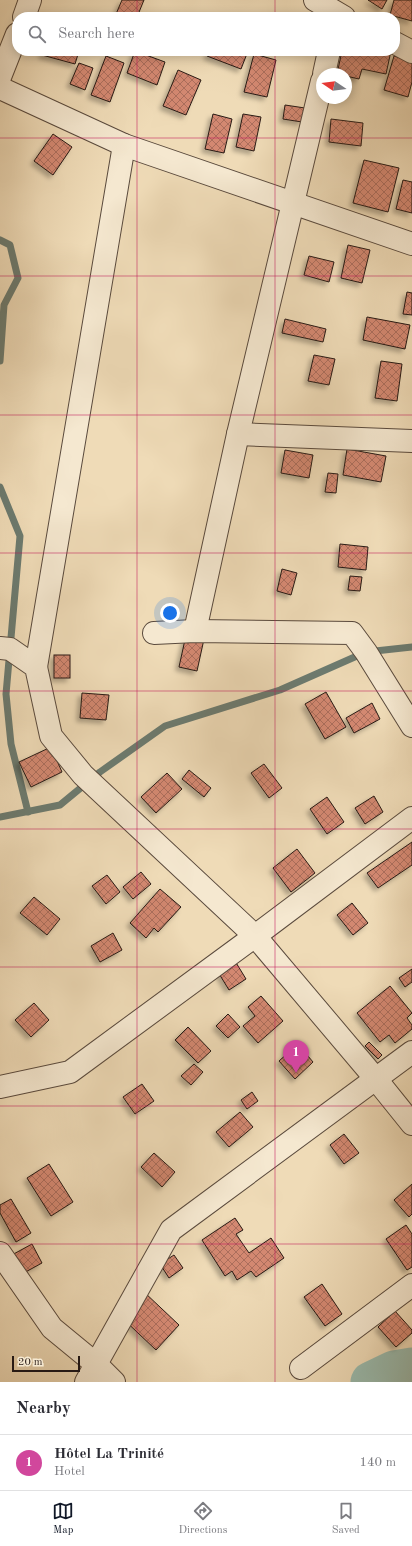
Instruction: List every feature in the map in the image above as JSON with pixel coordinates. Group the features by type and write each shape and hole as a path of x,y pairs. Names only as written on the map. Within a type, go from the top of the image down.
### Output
{"street":[{"path":"26,12 30,0"},
{"path":"315,0 334,12"},
{"path":"400,46 412,52"},
{"path":"0,77 12,47"},
{"path":"325,68 328,56"},
{"path":"0,88 124,145 412,244"},
{"path":"195,631 238,434 317,104"},
{"path":"124,145 36,667 51,736 89,782 255,936 376,1078 412,1124"},
{"path":"238,434 412,441"},
{"path":"154,632 195,631 352,633 366,652 412,726"},
{"path":"0,648 10,649 36,667"},
{"path":"0,1087 70,1072 412,818"},
{"path":"92,1373 171,1230 412,1052"},
{"path":"0,1253 52,1328 92,1373 114,1382"},
{"path":"301,1368 412,1285"}],"building":[{"path":"122,0 144,0 139,12 117,12"},
{"path":"368,0 387,0 382,9"},
{"path":"394,0 412,0 412,21 400,18 400,12 391,12"},
{"path":"46,56 77,56 75,64"},
{"path":"106,56 124,63 110,102 91,95"},
{"path":"133,56 149,56 165,62 157,85 127,73"},
{"path":"207,56 246,56 241,69"},
{"path":"253,56 261,56 276,60 267,97 244,92"},
{"path":"341,56 390,56 386,74 362,69 359,79 352,77 352,68 338,68"},
{"path":"394,56 412,61 412,82 408,97 384,90"},
{"path":"79,63 93,68 85,90 70,84"},
{"path":"178,70 201,80 186,115 163,106"},
{"path":"285,105 305,108 302,122 283,119"},
{"path":"213,114 232,119 224,153 205,149"},
{"path":"243,114 261,117 254,151 236,147"},
{"path":"331,119 363,123 361,146 329,142"},
{"path":"53,134 72,147 53,175 34,161"},
{"path":"364,160 399,168 388,212 353,203"},
{"path":"403,180 412,182 412,213 396,209"},
{"path":"348,245 370,250 362,283 341,278"},
{"path":"309,256 334,262 329,282 304,275"},
{"path":"407,292 412,293 412,315 403,314"},
{"path":"367,317 410,325 405,349 363,340"},
{"path":"285,319 326,329 323,342 282,333"},
{"path":"314,355 335,359 329,385 308,381"},
{"path":"381,361 402,364 397,401 375,398"},
{"path":"347,449 386,456 381,482 343,475"},
{"path":"285,450 313,455 309,478 281,473"},
{"path":"328,473 338,474 336,493 325,492"},
{"path":"340,544 368,547 366,570 338,567"},
{"path":"282,569 297,573 291,595 277,591"},
{"path":"350,576 362,577 360,591 348,590"},
{"path":"186,635 204,639 197,671 179,667"},
{"path":"54,655 70,655 70,678 54,678"},
{"path":"326,692 346,727 325,739 305,704"},
{"path":"82,693 109,695 106,720 80,718"},
{"path":"372,703 380,719 354,733 346,718"},
{"path":"51,747 62,772 31,787 19,762"},
{"path":"264,764 282,788 269,798 251,773"},
{"path":"189,770 211,788 204,797 182,779"},
{"path":"167,773 182,789 156,813 141,797"},
{"path":"374,796 383,812 365,824 355,808"},
{"path":"327,797 344,822 327,834 310,809"},
{"path":"412,842 412,865 378,888 367,873"},
{"path":"297,849 315,873 291,892 273,868"},
{"path":"141,872 151,884 133,899 123,887"},
{"path":"107,875 120,892 106,904 92,886"},
{"path":"160,889 181,907 158,932 154,928 146,938 130,923"},
{"path":"34,897 60,919 47,935 20,913"},
{"path":"352,903 368,923 353,935 337,915"},
{"path":"113,933 122,950 100,962 91,946"},
{"path":"235,961 246,979 229,990 218,972"},
{"path":"412,969 412,982 405,987 399,978"},
{"path":"390,986 412,1013 407,1018 412,1025 412,1029 395,1043 389,1035 380,1042 357,1013"},
{"path":"261,996 283,1021 258,1043 243,1026 255,1016 248,1007"},
{"path":"34,1003 49,1020 31,1037 15,1020"},
{"path":"228,1014 240,1027 228,1038 216,1026"},
{"path":"188,1027 211,1051 198,1063 175,1040"},
{"path":"369,1042 382,1055 378,1059 365,1046"},
{"path":"298,1044 313,1062 295,1079 279,1061"},
{"path":"194,1064 203,1072 191,1085 181,1076"},
{"path":"142,1084 154,1101 135,1114 123,1097"},
{"path":"252,1092 258,1101 247,1109 241,1100"},
{"path":"240,1112 253,1127 229,1147 216,1132"},
{"path":"344,1134 359,1153 344,1164 330,1145"},
{"path":"154,1153 175,1172 162,1187 141,1167"},
{"path":"49,1164 73,1202 51,1216 27,1178"},
{"path":"412,1184 412,1214 409,1217 394,1200"},
{"path":"11,1199 31,1233 16,1242 0,1213 0,1205"},
{"path":"235,1218 243,1230 236,1234 249,1253 271,1238 284,1258 256,1277 251,1271 237,1280 232,1271 225,1276 202,1240"},
{"path":"406,1225 412,1234 412,1267 407,1270 386,1239"},
{"path":"32,1244 42,1263 20,1275 10,1256"},
{"path":"174,1255 183,1268 169,1278 160,1264"},
{"path":"322,1284 342,1314 325,1326 304,1297"},
{"path":"143,1291 179,1325 156,1350 120,1316"},
{"path":"395,1311 412,1330 412,1333 396,1347 378,1327"}],"waterway":[{"path":"0,240 10,245 18,278 4,305 0,361"},
{"path":"0,487 20,536 6,694 11,744 28,812"},
{"path":"0,817 60,805 100,772 165,726 280,690 366,652 412,647"},
{"path":"371,1382 394,1371 412,1368"}],"place":[{"name":"Hôtel La Trinité","path":"296,1073"}]}
